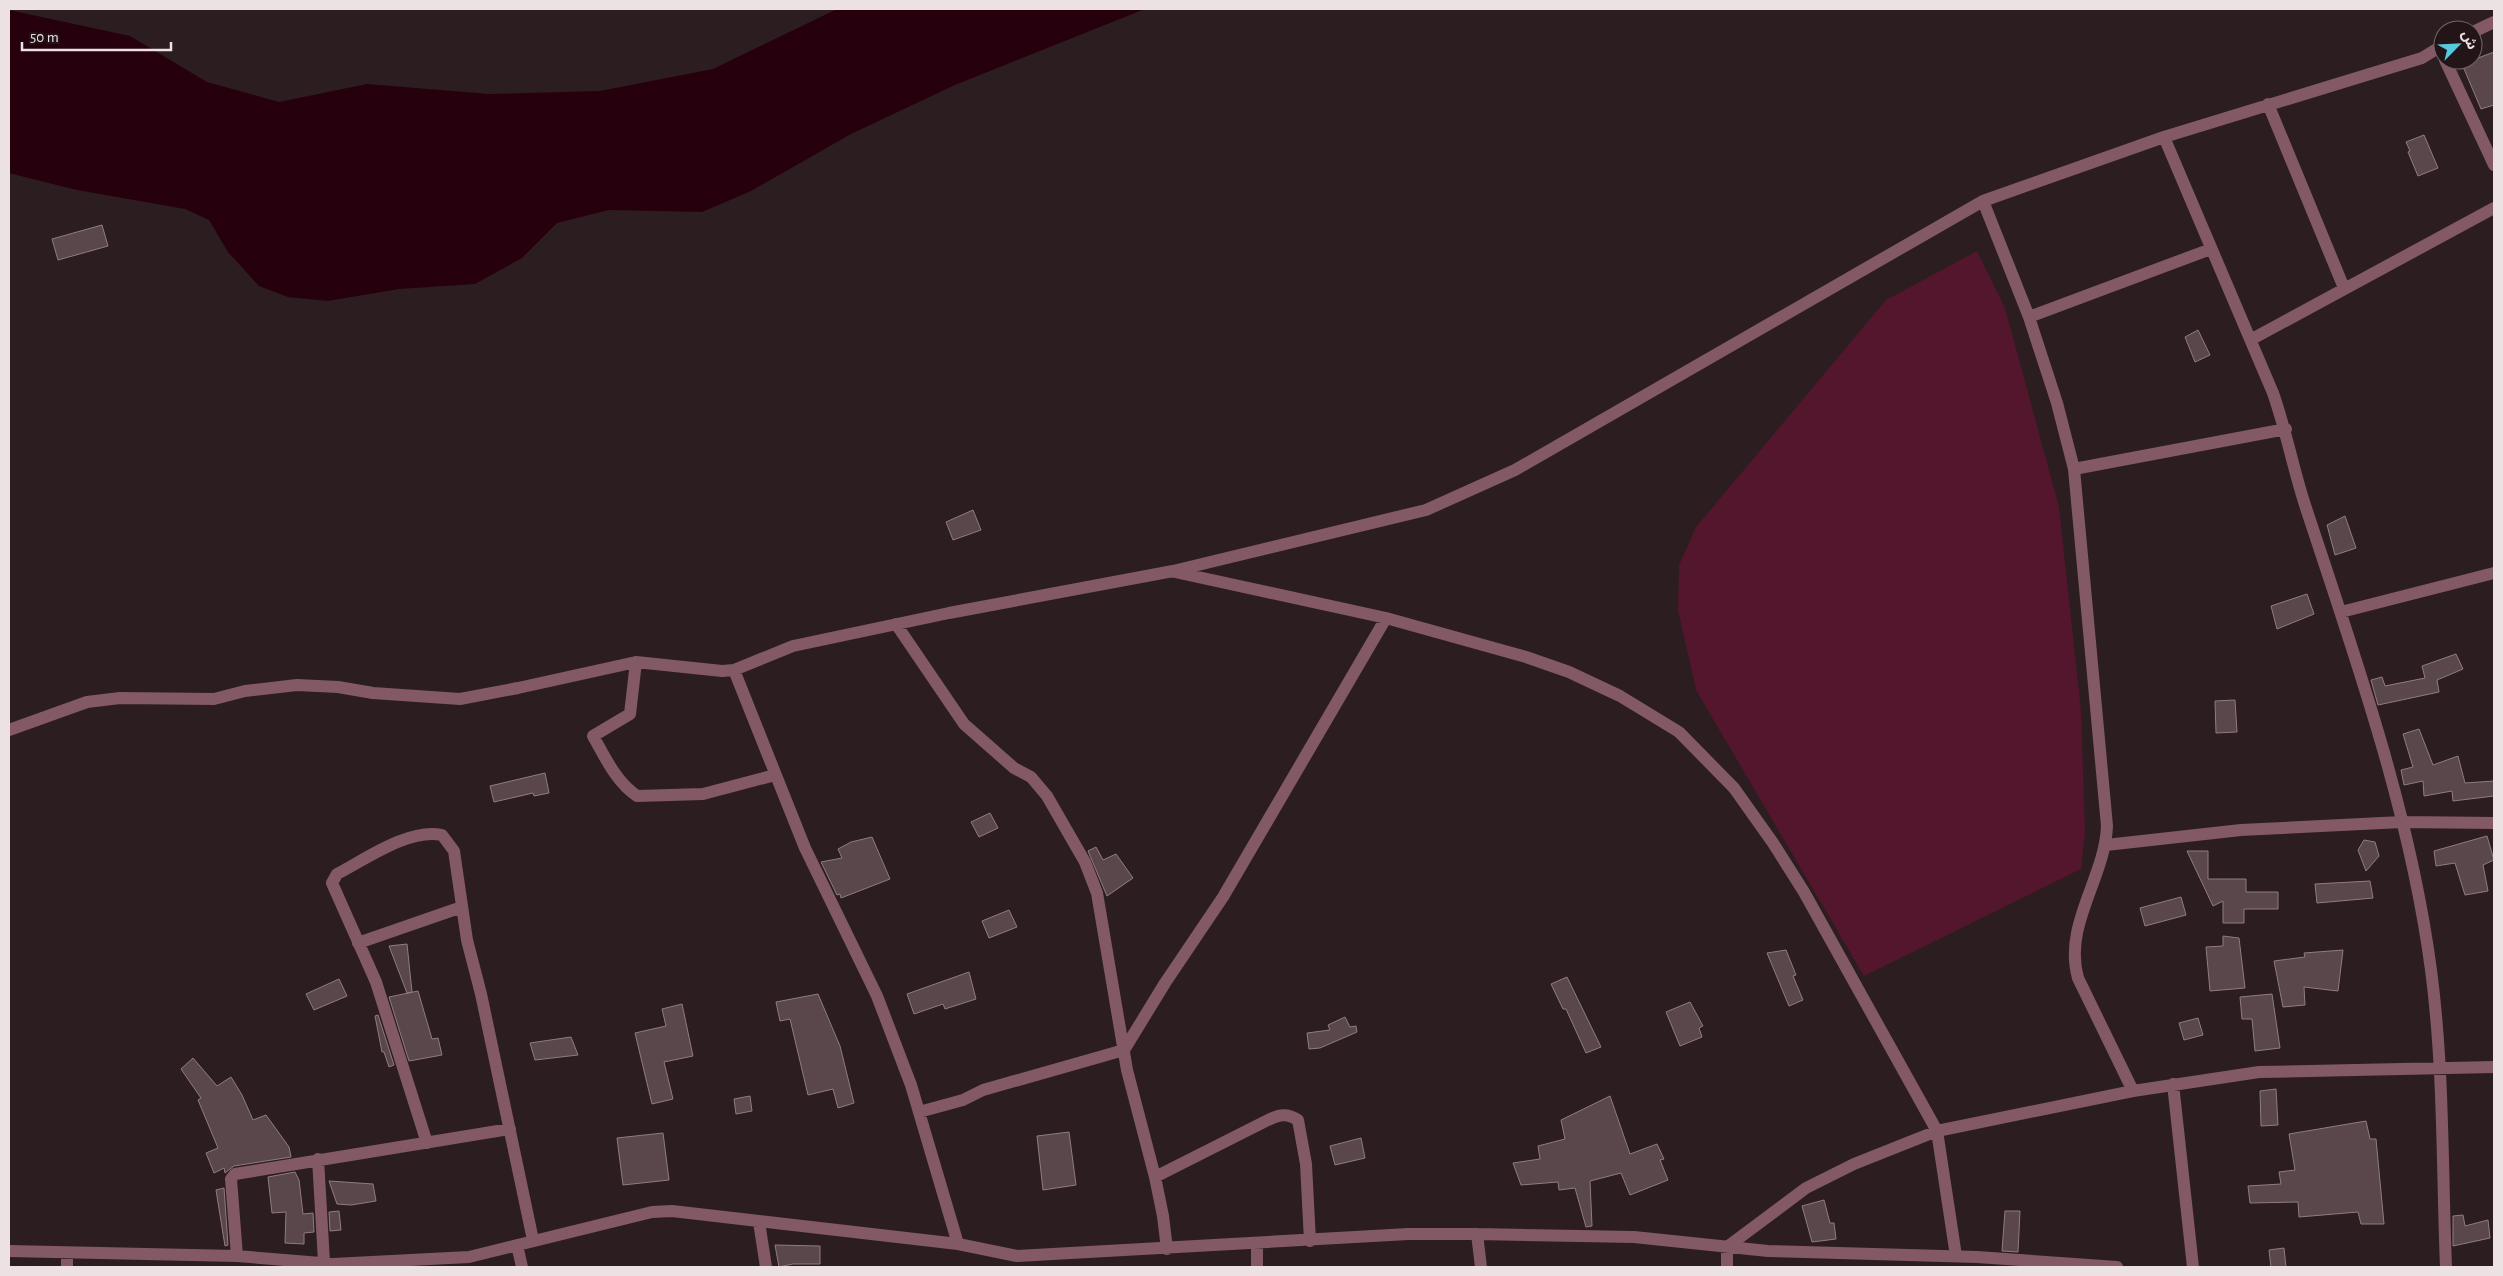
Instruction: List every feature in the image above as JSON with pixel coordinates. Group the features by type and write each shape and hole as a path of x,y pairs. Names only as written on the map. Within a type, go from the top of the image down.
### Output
{"street":[{"path":"9,730 88,702 120,698 214,699 245,691 297,686 338,686 373,693 460,699 636,662 722,671 734,670 792,646 1173,571 1426,510 1515,470 1983,201 2164,137 2433,53"},
{"path":"2450,70 2494,165"},
{"path":"2268,104 2344,288"},
{"path":"2164,137 2252,338 2286,430 2302,495 2341,612 2411,857 2431,971 2438,1069 2446,1267"},
{"path":"1983,201 2029,316 2057,403 2074,469 2107,826 2106,845 2074,938 2075,966 2078,978 2133,1091"},
{"path":"2252,338 2494,208"},
{"path":"2029,316 2212,249"},
{"path":"2074,469 2286,430"},
{"path":"1173,571 1386,618 1526,657 1569,672 1620,696 1679,732 1734,788 1773,843 1804,892 1937,1131 1956,1256"},
{"path":"2341,612 2494,573"},
{"path":"919,1112 963,1100 983,1090 1124,1050 1165,983 1223,897 1386,618"},
{"path":"896,624 964,724 1014,768 1031,777 1047,796 1085,862 1096,893 1127,1070 1164,1216 1167,1249"},
{"path":"636,662 630,714 593,736 621,784 630,792 637,796 703,794 775,775"},
{"path":"734,670 805,848 877,996 919,1112 958,1244"},
{"path":"2106,845 2241,830 2402,822 2494,823"},
{"path":"427,1143 376,982 338,900 333,879 336,874 405,839 430,833 442,835 454,851 467,940 533,1240"},
{"path":"358,943 462,907"},
{"path":"1727,1247 1806,1188 1854,1164 1937,1131 2133,1091 2259,1072 2494,1068"},
{"path":"2173,1084 2193,1267"},
{"path":"1155,1177 1279,1115 1290,1115 1298,1120 1306,1164 1310,1241"},
{"path":"237,1256 231,1179 236,1174 318,1159 510,1129"},
{"path":"318,1159 330,1264"},
{"path":"9,1251 237,1256 330,1264 469,1257 652,1212 672,1211 958,1244 1018,1256 1408,1234 1477,1234 1634,1237 1777,1251 1956,1256 1977,1262 2117,1267"},
{"path":"759,1222 766,1267"},
{"path":"1477,1234 1481,1267"},
{"path":"1257,1244 1257,1267"},
{"path":"517,1245 522,1267"},
{"path":"1727,1247 1727,1267"},
{"path":"67,1253 67,1267"},
{"path":"1006,1254 1007,1267"}],"shaded area":[{"path":"837,9 1145,9 955,85 851,134 751,191 702,212 609,210 557,223 522,258 475,284 399,289 328,301 288,297 259,286 228,252 209,220 185,209 77,190 9,173 9,10 130,36 207,82 279,102 367,84 489,94 600,91 713,69"},
{"path":"1977,251 2005,308 2059,507 2081,711 2085,834 2081,869 1864,976 1696,690 1678,610 1679,565 1696,527 1886,300"}],"building":[{"path":"2494,52 2494,105 2481,109 2465,70 2483,70 2483,56"},
{"path":"2424,135 2438,168 2418,176 2406,142"},
{"path":"102,225 108,246 58,260 52,239"},
{"path":"2198,330 2210,355 2195,362 2185,337"},
{"path":"973,510 981,530 953,540 946,522"},
{"path":"2345,516 2356,548 2335,555 2327,525"},
{"path":"2307,594 2314,614 2277,629 2271,606"},
{"path":"2456,654 2463,669 2437,680 2439,692 2378,705 2371,680 2382,677 2385,686 2425,678 2422,666"},
{"path":"2235,700 2237,732 2216,733 2215,701"},
{"path":"2419,729 2433,765 2458,756 2465,783 2494,781 2494,796 2453,801 2452,791 2424,796 2423,781 2404,785 2401,770 2413,767 2403,734"},
{"path":"545,773 549,793 534,796 533,793 494,802 490,786"},
{"path":"990,813 998,828 979,837 971,822"},
{"path":"2487,836 2494,860 2483,865 2488,891 2465,895 2455,863 2436,866 2434,851"},
{"path":"872,837 890,879 841,898 840,894 837,895 821,862 842,858 838,849 851,842"},
{"path":"2364,840 2375,842 2379,856 2366,871 2358,850"},
{"path":"1096,847 1103,860 1116,854 1133,878 1107,896 1088,851"},
{"path":"2187,851 2208,851 2208,879 2246,879 2246,892 2278,892 2278,909 2244,909 2244,923 2223,923 2223,901 2213,906"},
{"path":"2370,881 2373,898 2317,903 2315,884"},
{"path":"2181,897 2186,915 2145,926 2140,908"},
{"path":"1009,910 1017,927 989,938 982,921"},
{"path":"2223,936 2239,938 2245,988 2210,991 2206,947 2223,946"},
{"path":"407,944 412,992 407,993 389,946"},
{"path":"1786,950 1796,975 1793,976 1803,1000 1789,1006 1767,953"},
{"path":"2343,950 2338,991 2304,987 2305,1005 2283,1007 2274,961 2305,957 2304,953"},
{"path":"969,972 976,999 945,1009 943,1004 914,1014 907,994"},
{"path":"1567,977 1601,1047 1586,1053 1566,1009 1563,1009 1551,984"},
{"path":"339,979 347,996 314,1010 306,994"},
{"path":"418,991 432,1039 438,1038 442,1055 409,1061 389,997"},
{"path":"818,994 840,1046 854,1103 838,1108 833,1089 808,1095 790,1019 780,1021 776,1002"},
{"path":"2272,994 2280,1048 2255,1051 2252,1019 2242,1019 2240,997"},
{"path":"1690,1002 1703,1026 1699,1028 1702,1037 1680,1046 1666,1012"},
{"path":"682,1004 693,1056 664,1062 673,1099 652,1104 635,1033 666,1026 662,1009"},
{"path":"378,1015 394,1065 389,1067 384,1052 382,1052 375,1016"},
{"path":"1345,1017 1350,1027 1356,1026 1357,1032 1320,1048 1309,1049 1307,1033 1330,1030 1328,1025"},
{"path":"2198,1018 2203,1035 2184,1040 2179,1023"},
{"path":"571,1037 578,1055 535,1060 530,1043"},
{"path":"193,1058 217,1086 231,1077 242,1095 253,1120 266,1115 289,1147 291,1157 234,1166 225,1173 224,1168 214,1173 206,1153 218,1148 198,1100 201,1098 181,1069"},
{"path":"2276,1089 2278,1125 2261,1126 2260,1091"},
{"path":"750,1096 752,1111 736,1114 734,1099"},
{"path":"1610,1096 1630,1154 1657,1144 1664,1159 1660,1160 1668,1180 1630,1195 1621,1173 1590,1181 1592,1226 1586,1227 1575,1188 1559,1190 1558,1182 1521,1185 1513,1163 1540,1159 1538,1146 1565,1139 1561,1120"},
{"path":"2366,1121 2370,1139 2376,1139 2384,1224 2361,1224 2358,1212 2299,1217 2298,1202 2250,1203 2248,1186 2281,1184 2279,1172 2295,1170 2289,1134"},
{"path":"1069,1132 1076,1185 1043,1190 1037,1136"},
{"path":"663,1133 669,1180 623,1185 617,1138"},
{"path":"1361,1138 1365,1158 1335,1165 1330,1146"},
{"path":"295,1172 299,1180 303,1214 313,1213 314,1232 304,1233 304,1244 285,1243 286,1212 272,1213 268,1177"},
{"path":"329,1181 373,1184 376,1201 351,1205 337,1204"},
{"path":"224,1188 228,1245 225,1246 216,1190"},
{"path":"1824,1200 1830,1223 1834,1223 1836,1239 1812,1242 1802,1206"},
{"path":"339,1211 341,1230 330,1231 329,1212"},
{"path":"2005,1211 2020,1211 2018,1252 2002,1251"},
{"path":"2463,1215 2465,1226 2488,1220 2490,1238 2453,1246 2453,1216"},
{"path":"775,1245 820,1246 820,1264 793,1264 779,1267"},
{"path":"2284,1248 2286,1267 2271,1267 2269,1250"}]}
